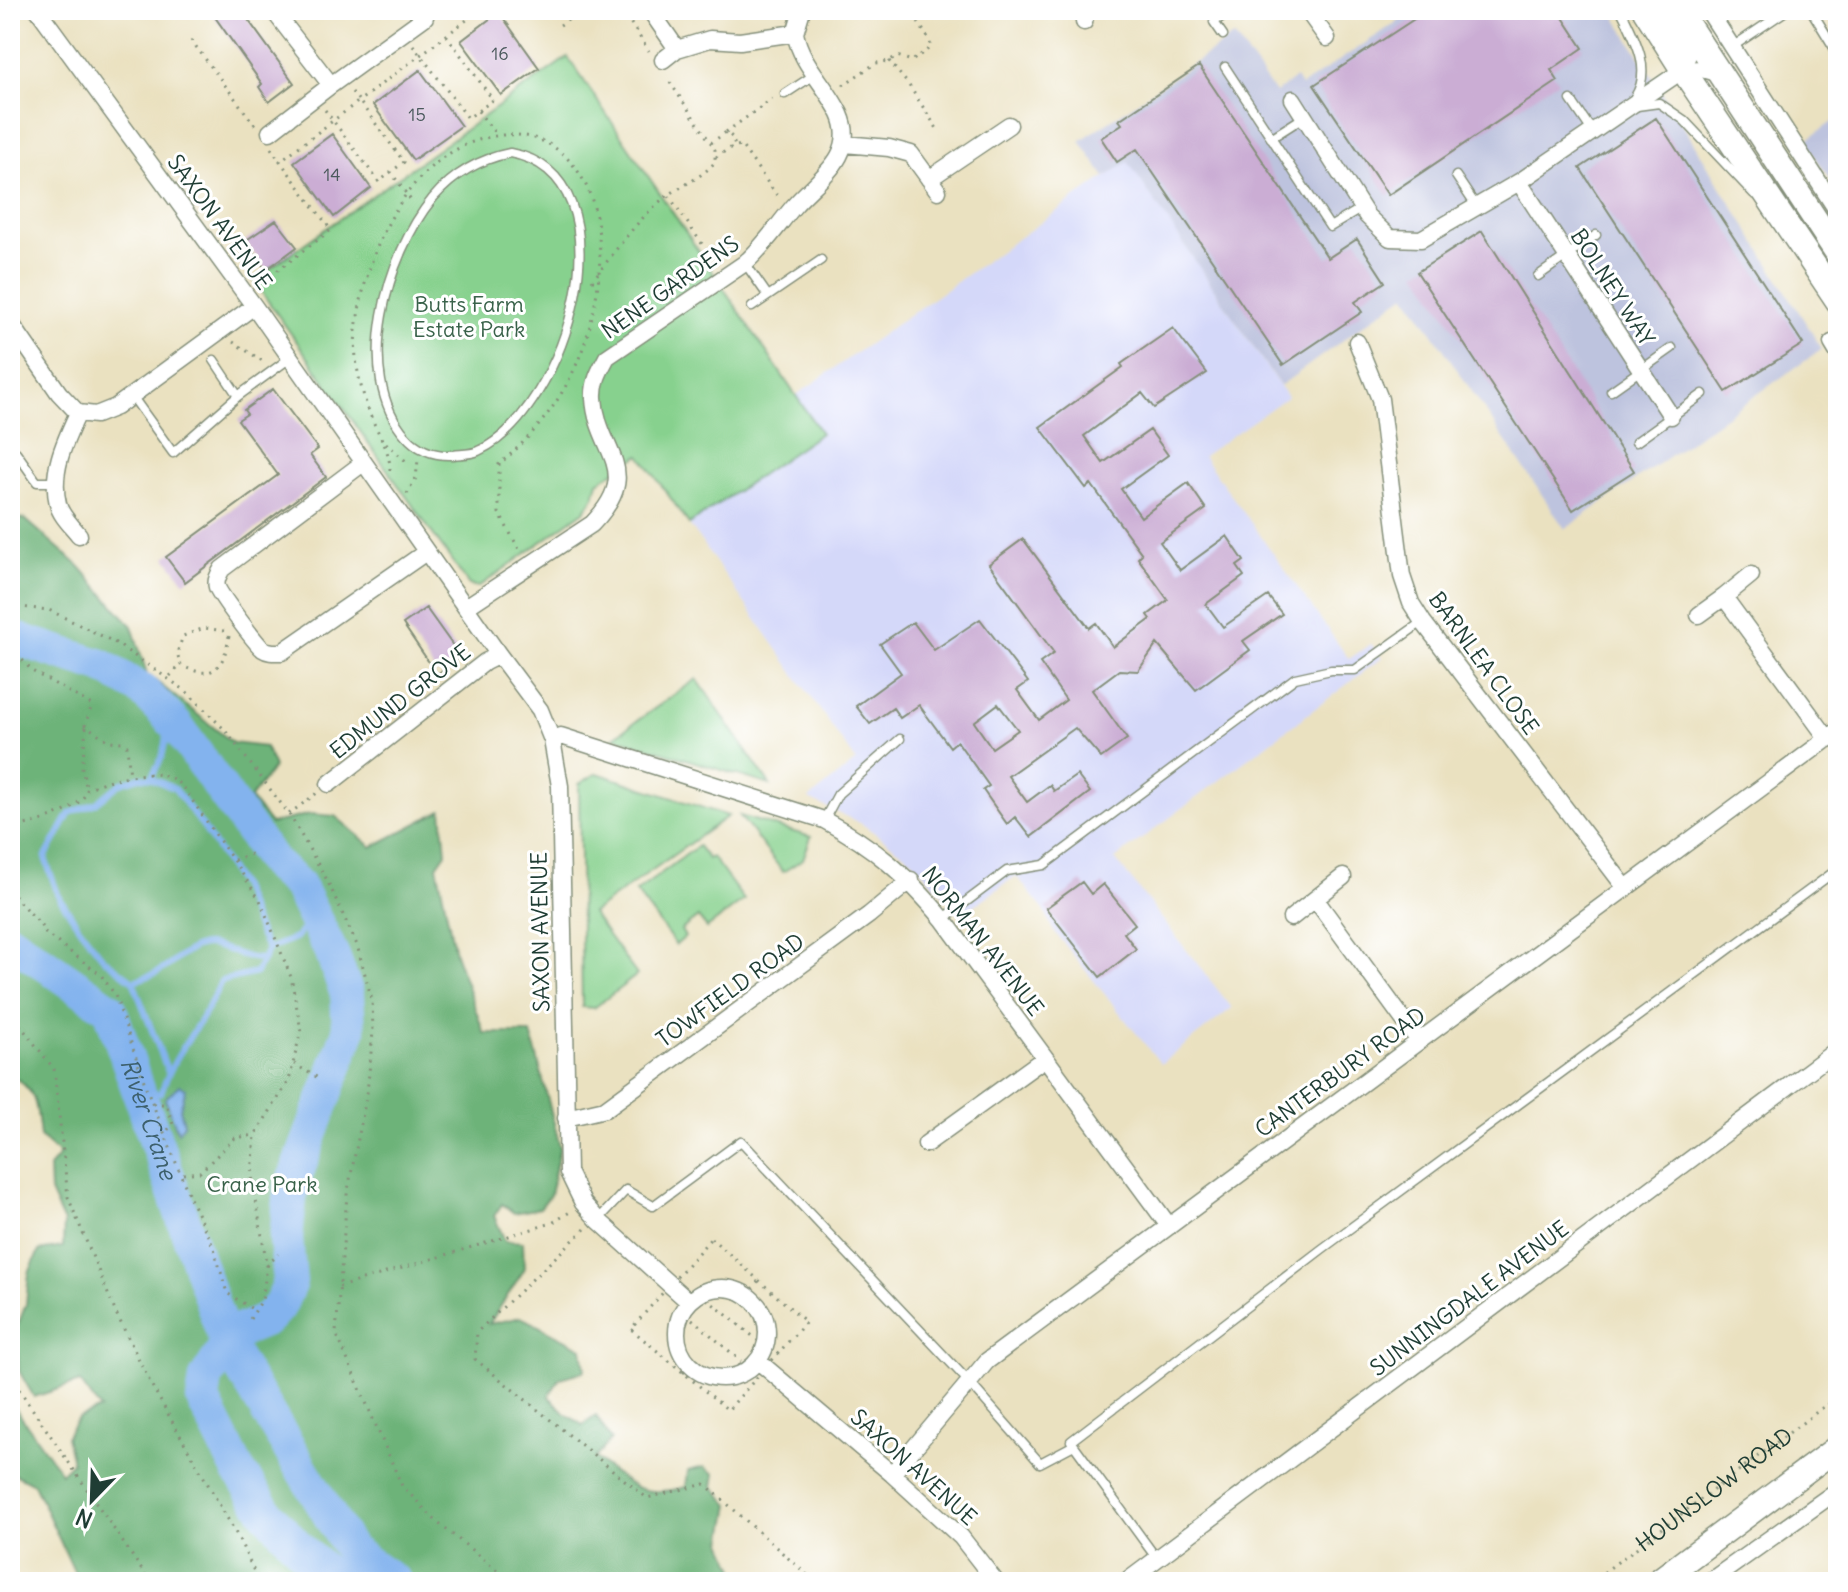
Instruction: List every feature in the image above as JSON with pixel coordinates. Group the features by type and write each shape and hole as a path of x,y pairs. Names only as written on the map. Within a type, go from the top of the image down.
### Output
{"main road":[{"path":"1645,10 1838,301"},
{"path":"1678,10 1720,74 1831,209 1838,254"},
{"name":"HOUNSLOW ROAD","path":"1657,1582 1838,1447"}],"street":[{"name":"SAXON AVENUE","path":"38,10 291,357 540,710 552,740 560,786 568,1172 583,1203 598,1220 691,1302"},
{"path":"273,10 336,82"},
{"path":"650,10 677,49"},
{"path":"802,10 795,33 798,48 840,114 845,144 889,148 911,154 933,185 1009,125"},
{"path":"1307,10 1327,38"},
{"path":"1708,10 1831,209 1792,233"},
{"path":"263,129 316,97 404,33 426,12"},
{"path":"657,57 710,39 740,41 795,33"},
{"path":"1293,99 1362,208 1390,238 1421,239 1519,182 1683,70 1702,69 1720,74"},
{"name":"NENE GARDENS","path":"466,607 592,524 607,509 617,488 617,465 598,418 594,397 596,375 607,357 757,253 796,203 838,161 845,144"},
{"name":"BOLNEY WAY","path":"1519,182 1671,416"},
{"path":"10,322 59,393 78,413 96,415 132,396 221,332 250,300"},
{"name":"BARNLEA CLOSE","path":"1357,342 1380,399 1402,576 1411,603 1625,887"},
{"path":"78,413 58,460 56,482 58,506 79,535"},
{"path":"363,463 222,569 217,577 217,587 242,623 262,649 271,653 282,652 426,552"},
{"path":"1699,615 1751,575"},
{"path":"1724,597 1833,735"},
{"name":"EDMUND GROVE","path":"329,784 485,662 499,655"},
{"name":"CANTERBURY ROAD","path":"892,1474 987,1361 1833,735"},
{"name":"NORMAN AVENUE","path":"552,740 561,736 824,820 860,840 911,880 1169,1226"},
{"path":"1291,918 1343,877"},
{"name":"TOWFIELD ROAD","path":"566,1118 605,1109 869,915 911,880"},
{"path":"1316,900 1419,1041"},
{"name":"SUNNINGDALE AVENUE","path":"1126,1582 1838,1049"},
{"path":"926,1144 1045,1058"},
{"path":"715,1288 731,1288 747,1295 765,1317 768,1332 760,1361 734,1377 720,1378 687,1368 678,1343 677,1329 691,1302 715,1288"},
{"name":"SAXON AVENUE","path":"760,1361 961,1537 996,1582"},
{"path":"1709,1582 1838,1490"}],"lane":[{"path":"1223,35 1214,22 1232,10"},
{"path":"1621,10 1639,47 1643,84 1628,108"},
{"path":"1663,10 1692,56 1690,64 1683,70"},
{"path":"1732,47 1787,10"},
{"path":"1811,10 1838,54"},
{"path":"1225,67 1330,227 1362,208"},
{"path":"785,94 814,75"},
{"path":"1571,100 1592,132"},
{"path":"1628,108 1659,103 1684,120 1792,233"},
{"path":"1271,138 1304,117"},
{"path":"510,153 539,163 568,196 579,246 574,308 561,347 524,413 506,433 477,452 449,455 419,448 403,433 384,394 379,335 390,281 401,250 421,215 434,197 459,174 491,156 510,153"},
{"path":"1456,176 1476,207"},
{"path":"1538,276 1596,235"},
{"path":"752,307 821,260"},
{"path":"745,263 768,296"},
{"path":"1611,391 1672,348"},
{"path":"132,396 173,453 238,396 291,357"},
{"path":"214,360 238,396"},
{"path":"1636,442 1703,394"},
{"path":"16,452 37,482 56,482"},
{"path":"943,919 1007,871 1044,865 1295,678 1331,670 1355,670 1423,622"},
{"path":"824,820 838,794 900,739"},
{"path":"1157,1559 1071,1441 1322,1249 1838,869"},
{"path":"598,1220 626,1190 653,1206 741,1141 969,1382 1040,1463 1074,1445"}],"path":[{"path":"280,161 480,10"},
{"path":"560,25 583,10"},
{"path":"622,10 657,57"},
{"path":"827,95 876,63 897,56 912,61 931,47 910,10"},
{"path":"404,33 468,118 493,100 447,36"},
{"path":"191,40 263,129"},
{"path":"889,61 938,130"},
{"path":"667,78 711,143 716,157"},
{"path":"316,97 379,182 404,162 359,101 336,82"},
{"path":"711,143 770,100 785,94"},
{"path":"478,111 510,153"},
{"path":"726,132 735,146"},
{"path":"387,477 390,458 369,412 357,365 356,334 360,302 381,240 405,194 423,174 450,153 496,135 519,134 554,147 580,176 595,213 599,236 599,272 587,336 572,374 536,430 499,464 499,513 524,558"},
{"path":"574,308 628,234 669,196 711,167 716,157 735,146 741,145 780,200"},
{"path":"250,300 331,230 271,149"},
{"path":"391,172 421,215"},
{"path":"669,196 720,270"},
{"path":"221,332 268,364 272,370"},
{"path":"384,440 409,464"},
{"path":"404,501 416,478 419,448"},
{"path":"10,606 49,610 114,642 169,677 224,729 289,814 327,880 357,945 372,1000 373,1032 367,1093 347,1195 336,1333 402,1486 438,1523 512,1582"},
{"path":"204,628 229,632 226,653 214,671 205,674 181,665 177,653 183,636 204,628"},
{"path":"10,653 15,652 25,665 92,705 85,725 82,768 86,796 46,821 25,827 10,826"},
{"path":"169,677 181,665"},
{"path":"85,725 109,741 123,742 127,746 129,777"},
{"path":"87,790 103,782 146,774 166,775 175,780 186,791 260,900 291,977 301,1030 294,1064 283,1095 255,1135 252,1176 267,1266 262,1300 250,1319"},
{"path":"289,814 329,784"},
{"path":"234,860 251,854"},
{"path":"10,880 17,903 41,924 45,933 101,975 115,995 153,1104 192,1203 214,1248 227,1293 254,1311"},
{"path":"10,1012 54,1069 68,1197 115,1311 152,1386 238,1537 259,1582"},
{"path":"294,1064 320,1079"},
{"path":"153,1104 166,1104 173,1124 165,1134"},
{"path":"183,1174 200,1172 235,1138 255,1135"},
{"path":"339,1287 552,1223 583,1203"},
{"path":"598,1220 477,1332 475,1359 647,1498 705,1484 815,1582"},
{"path":"711,1238 806,1322 760,1361 728,1410 687,1368 631,1329 669,1285 711,1238"},
{"path":"267,1266 278,1254"},
{"path":"747,1295 759,1280"},
{"path":"691,1302 760,1361"},
{"path":"691,1302 760,1361"},
{"path":"10,1376 150,1582"},
{"name":"HOUNSLOW ROAD","path":"1591,1582 1838,1396"}],"shaded area":[{"path":"1415,10 1611,10 1822,349 1565,529 1406,294 1280,386 1128,162 1105,177 1080,141 1234,36 1275,93 1296,78 1301,86"},
{"path":"1838,118 1838,192 1805,141"},
{"path":"1128,161 1287,397 1203,456 1349,659 1371,644 1382,658 1115,859 1232,1008 1161,1064 1053,930 1044,910 1016,876 961,915 910,858 862,824 809,799 856,761 689,524 821,433 795,396"}],"green space":[{"name":"Butts Farm Estate Park","path":"568,57 821,433 689,524 640,455 598,482 594,497 584,511 479,587 469,585 253,280"},
{"name":"Crane Park","path":"10,516 26,520 79,566 132,626 147,674 233,743 265,747 274,767 250,798 270,824 310,814 335,816 372,847 442,810 446,853 437,866 455,953 484,1033 531,1033 560,1147 550,1195 540,1208 514,1213 502,1204 494,1216 505,1241 523,1242 524,1270 489,1324 521,1317 582,1348 585,1371 560,1378 549,1396 566,1414 583,1425 596,1416 611,1440 595,1458 627,1482 646,1490 671,1490 686,1487 688,1471 704,1467 715,1474 713,1486 730,1505 723,1542 741,1582 79,1582 34,1484 10,1472 10,1401 61,1473 72,1462 66,1437 78,1418 100,1409 80,1382 34,1397 19,1371 16,1330 26,1304 29,1273 39,1251 63,1247 64,1223 50,1192 49,1167 60,1155 40,1137 37,1109 31,1093 10,1076"},
{"path":"697,679 770,785 614,737"},
{"path":"597,773 728,816 592,913 637,975 594,1008 582,1007 579,784"},
{"path":"740,816 811,837 803,859 783,872"},
{"path":"698,846 708,859 712,857 744,900 707,928 698,917 681,930 685,937 676,945 636,892"}],"water":[{"path":"179,1085 186,1089 180,1109 184,1124 178,1132 165,1099"}],"building":[{"path":"210,10 241,10 294,83 269,102 259,87 262,84"},
{"path":"1428,10 1558,10 1583,48 1551,70 1558,81 1388,195 1314,85"},
{"path":"499,12 539,68 501,95 461,41"},
{"path":"1199,66 1328,258 1357,239 1385,282 1355,302 1362,312 1283,365 1137,149 1117,162 1101,138 1122,124 1119,120"},
{"path":"420,70 461,126 413,160 373,105"},
{"path":"1656,118 1803,344 1726,392 1580,168"},
{"path":"332,134 371,188 334,217 294,162"},
{"path":"276,220 297,247 266,270 245,241"},
{"path":"1482,231 1634,471 1573,510 1417,272"},
{"path":"1173,328 1207,373 1154,408 1142,393 1084,436 1103,463 1150,430 1168,455 1121,489 1141,517 1188,483 1206,509 1160,542 1180,570 1227,536 1244,561 1237,566 1244,576 1206,604 1223,627 1268,596 1282,614 1243,641 1250,650 1196,690 1157,644 1138,671 1119,670 1092,690 1127,739 1101,758 1075,728 1008,776 1027,802 1050,785 1054,791 1077,775 1090,792 1031,837 1015,817 1007,824 983,790 989,786 957,741 950,747 919,705 900,718 893,708 870,724 856,706 901,673 880,644 913,622 934,650 980,619 1028,682 1017,690 1039,720 1066,700 1040,663 1054,653 989,564 1023,539 1089,628 1096,623 1113,647 1151,619 1148,615 1168,600 1138,558 1142,554 1091,484 1086,488 1040,427 1123,367 1121,364","holes":["998,704 1018,730 992,748 974,722"]},
{"path":"273,389 318,449 310,455 326,477 185,582 166,557 278,475 238,420 247,414 244,410"},
{"path":"426,608 461,657 437,674 403,624"},
{"path":"1082,882 1091,894 1103,884 1135,924 1124,933 1136,949 1100,977 1046,908"}],"waterway":[{"path":"10,637 102,666 142,690 176,725 274,864 298,885 333,956 347,994 349,1031 291,1189 286,1238 290,1282 280,1305 266,1320 242,1330 227,1345 206,1378 203,1400 238,1470 269,1515 303,1552 338,1582"},
{"path":"168,1072 133,981 104,959 81,930 59,897 45,858 70,813 96,803 121,783 140,777 151,778 162,757 170,720"},
{"path":"151,778 175,789 203,827 241,887 268,949"},
{"path":"151,1094 161,1093 221,981 256,973 268,949 297,937 313,915"},
{"name":"River Crane","path":"10,940 110,1009 227,1345 351,1551 395,1582"},
{"path":"133,981 156,973 202,945 264,959"}]}
